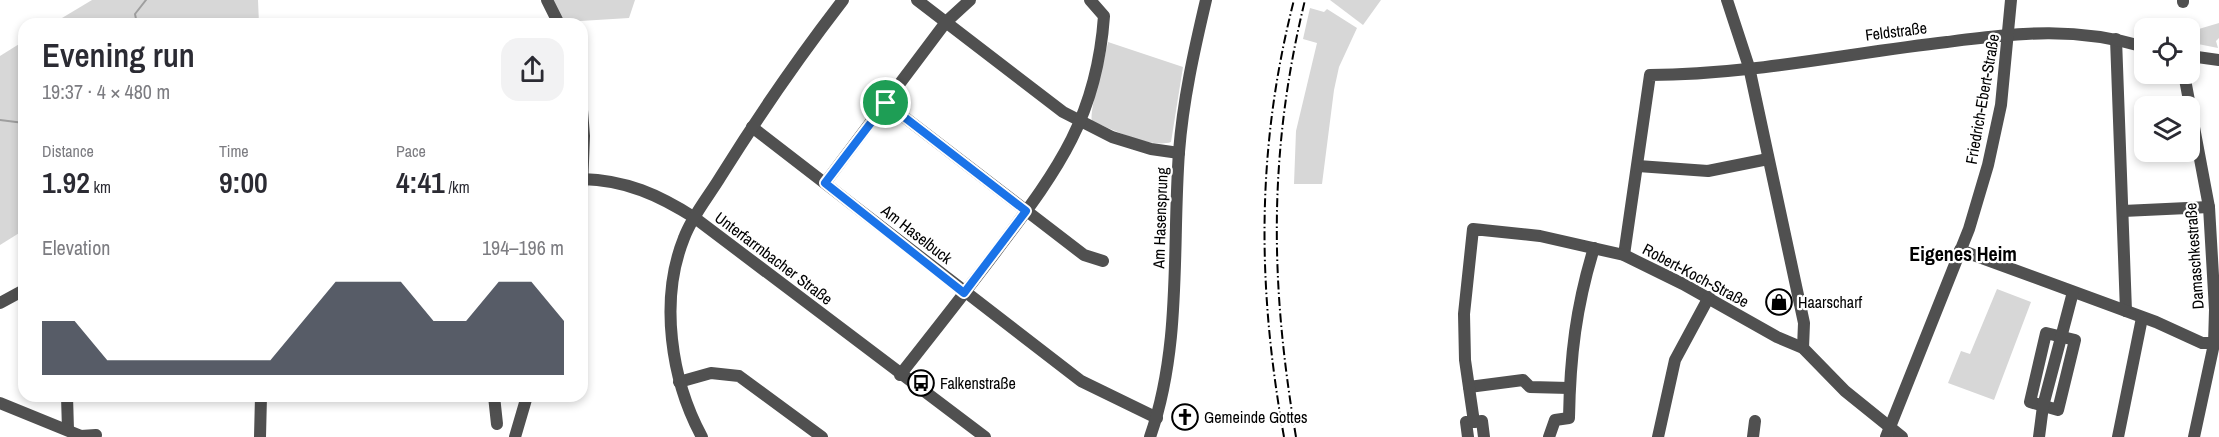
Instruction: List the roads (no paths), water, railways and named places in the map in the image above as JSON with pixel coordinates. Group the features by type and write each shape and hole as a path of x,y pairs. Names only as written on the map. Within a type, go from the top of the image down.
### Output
{"street":[{"path":"547,0 556,18"},
{"path":"702,437 679,382 673,341 674,286 684,238 797,59 843,0"},
{"path":"917,0 1063,112 1080,122 1112,137 1179,153"},
{"path":"825,183 946,22 970,0"},
{"path":"900,375 1061,162 1080,122 1097,70 1104,16 1090,0"},
{"name":"Am Hasensprung","path":"1150,437 1165,387 1171,344 1179,153 1190,70 1206,0"},
{"path":"1727,0 1749,67 1804,323 1803,348"},
{"name":"Friedrich-Ebert-Straße","path":"1888,433 1976,208 1993,145 2010,34 2011,0"},
{"name":"Feldstraße","path":"1638,166 1650,75 1688,75 2010,34 2061,32 2116,39 2134,44"},
{"path":"2116,39 2126,311"},
{"path":"2200,57 2219,60"},
{"name":"Damaschkestraße","path":"2186,84 2209,207 2216,344 2194,437"},
{"path":"886,103 1084,255 1103,261"},
{"name":"Am Haselbuck","path":"752,127 964,293 1081,381 1157,418"},
{"path":"1624,255 1638,166 1708,171 1768,159"},
{"name":"Unterfarrnbacher Straße","path":"588,182 609,180 649,192 695,218 976,435"},
{"path":"2123,211 2209,207"},
{"name":"Robert-Koch-Straße","path":"1469,387 1464,314 1473,229 1540,236 1624,255 1708,297 1777,337 1803,348 1888,433 1902,437"},
{"path":"1549,437 1555,420 1569,418 1569,388 1575,326 1594,248"},
{"path":"1960,250 2126,311 2202,343 2216,344"},
{"path":"2038,437 2043,406 2073,292"},
{"path":"0,303 18,296"},
{"path":"1658,437 1675,360 1708,297"},
{"path":"2118,437 2142,318"},
{"path":"679,382 711,373 739,376 822,437"},
{"path":"1474,422 1469,387 1523,380 1530,387 1569,388"},
{"path":"67,402 68,430"},
{"path":"260,437 261,402"},
{"path":"494,402 496,424"},
{"path":"515,437 525,402"},
{"path":"0,403 81,436 96,435"},
{"path":"1468,437 1466,422 1482,421 1484,437"},
{"path":"1753,437 1755,421"}],"waterway":[{"path":"136,18 135,14 146,0"},
{"path":"0,120 18,122"}],"railway":[{"path":"1284,437 1269,326 1265,272 1265,218 1267,164 1273,110 1294,0"},
{"path":"1296,437 1281,326 1277,218 1284,111 1305,0"}],"place":[{"name":"Haarscharf","path":"1779,302"},
{"name":"Falkenstraße","path":"921,383"},
{"name":"Gemeinde Gottes","path":"1185,417"}],"district":[{"name":"Eigenes Heim","path":"1963,254"}]}
